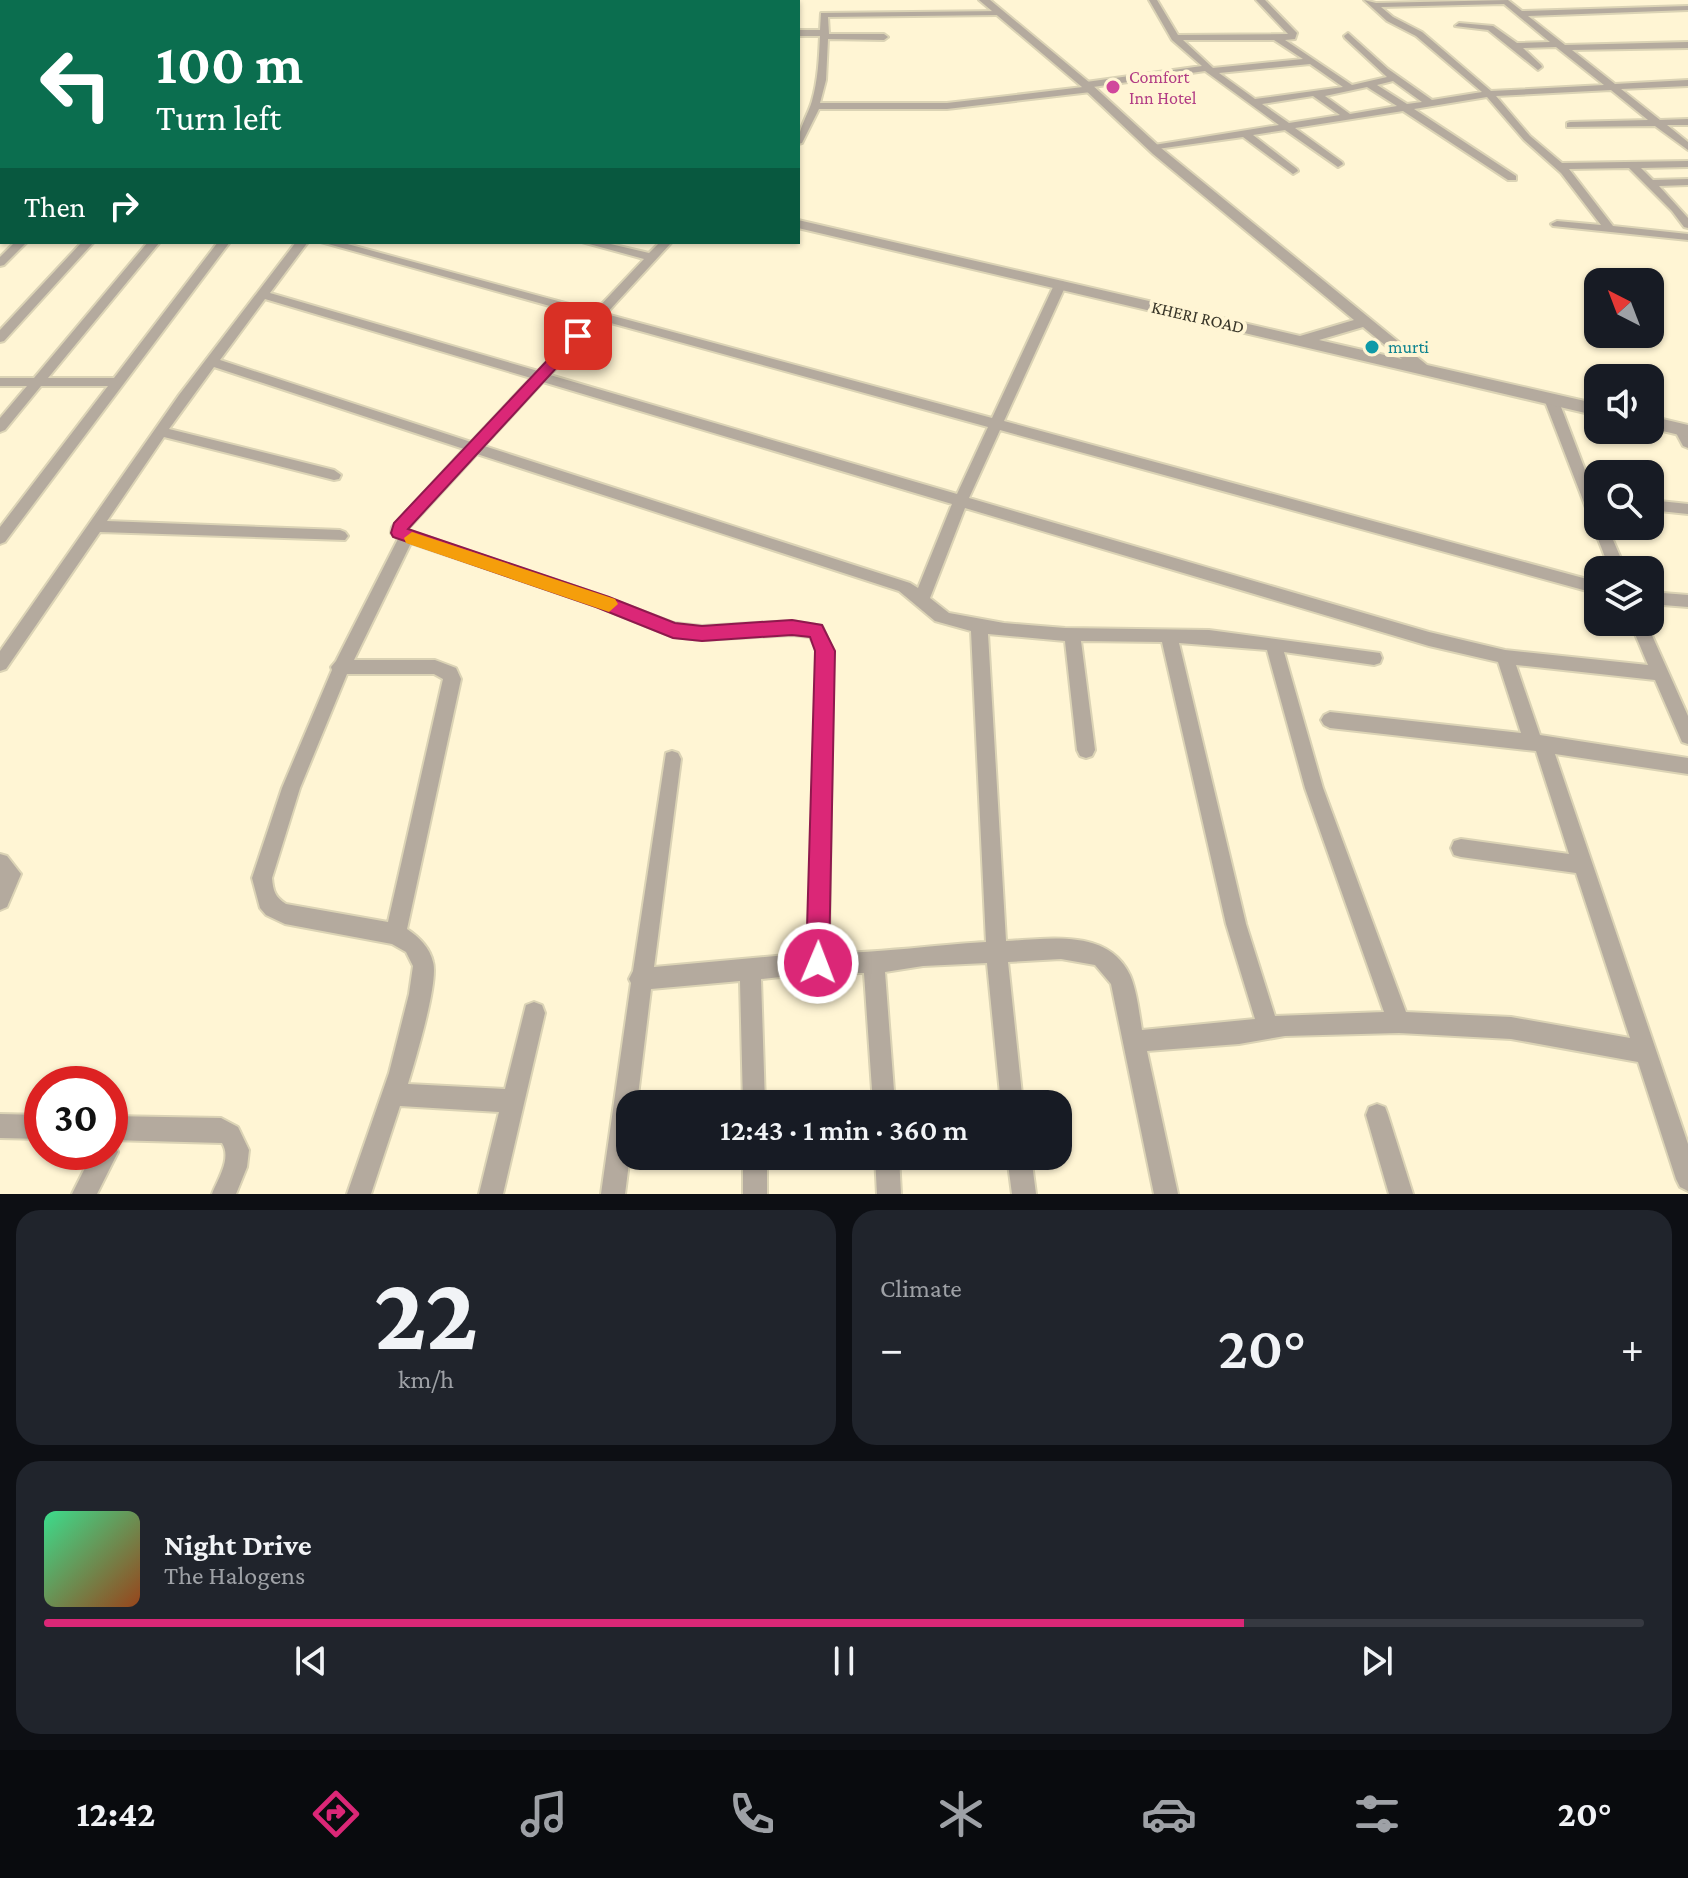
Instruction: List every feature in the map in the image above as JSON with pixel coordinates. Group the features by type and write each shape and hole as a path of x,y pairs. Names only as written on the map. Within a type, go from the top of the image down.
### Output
{"street":[{"path":"984,0 1088,87 1154,148 1425,370"},
{"path":"1153,0 1175,38 1209,70 1338,164"},
{"path":"1175,38 1277,38 1294,35 1260,0"},
{"path":"1371,3 1504,1 1688,147"},
{"path":"1371,3 1396,23 1419,34 1489,94 1527,138 1560,166 1597,209 1610,230"},
{"path":"800,137 824,73 824,15 828,5 851,4"},
{"path":"1520,14 1688,8"},
{"path":"824,15 999,13"},
{"path":"1459,26 1490,28 1538,67"},
{"path":"800,33 884,37"},
{"path":"1348,36 1394,78 1428,102"},
{"path":"1277,38 1348,86"},
{"path":"1515,46 1688,45"},
{"path":"814,106 947,106 1209,70 1313,61"},
{"path":"1254,102 1394,78"},
{"path":"1368,83 1512,178"},
{"path":"1154,148 1489,94 1688,83"},
{"path":"1321,92 1318,96 1347,116"},
{"path":"1570,125 1688,122"},
{"path":"1244,133 1293,171"},
{"path":"1560,166 1688,164"},
{"path":"1632,165 1688,225"},
{"path":"1651,183 1688,182"},
{"name":"KHERI ROAD","path":"800,224 1584,407"},
{"path":"1557,224 1688,237"},
{"path":"0,263 19,244"},
{"path":"0,338 86,244"},
{"path":"0,427 152,244"},
{"path":"0,538 222,244"},
{"path":"0,664 161,432 301,244"},
{"path":"334,244 1584,584"},
{"path":"597,244 652,257"},
{"path":"664,244 474,446 400,527 399,533 602,602 673,630 702,633 792,628 816,631 825,651 818,963"},
{"path":"922,597 961,500 1060,285"},
{"path":"265,295 1429,639 1505,657 1660,673"},
{"path":"1298,339 1326,334 1364,321"},
{"path":"213,362 751,540 904,587 922,597 938,616 979,625 1072,634 1169,636 1374,658"},
{"path":"0,382 118,382"},
{"path":"1551,399 1584,479"},
{"path":"1664,427 1686,435"},
{"path":"161,432 334,475"},
{"path":"1664,506 1688,509"},
{"path":"96,526 340,536"},
{"path":"359,1194 393,1094 420,994 424,965 413,945 396,934 285,914 271,908 263,896 262,878 273,839 339,667 407,536"},
{"path":"1664,599 1688,601"},
{"path":"979,625 997,953 1011,1090"},
{"path":"1072,634 1086,750"},
{"path":"1169,636 1236,924 1268,1028"},
{"path":"1644,636 1688,736"},
{"path":"1274,645 1283,686 1326,826 1399,1022"},
{"path":"1505,657 1584,865 1688,1179"},
{"path":"339,667 435,667 450,673 452,679 396,934"},
{"path":"1330,720 1538,742 1688,766"},
{"path":"613,1194 672,759"},
{"path":"1461,848 1584,865"},
{"path":"0,863 11,874 0,900"},
{"path":"640,979 818,963 874,963 923,956 1061,949 1101,955 1121,979 1166,1194"},
{"path":"874,963 883,1090"},
{"path":"750,969 754,1090"},
{"path":"491,1194 534,1013"},
{"path":"1136,1041 1320,1023 1399,1022 1511,1028 1646,1052"},
{"path":"393,1094 512,1101"},
{"path":"1377,1115 1401,1194"},
{"path":"0,1126 24,1127"},
{"path":"128,1133 221,1130 232,1135 237,1142 238,1154 224,1194"},
{"path":"84,1194 97,1170"},
{"path":"755,1170 755,1194"},
{"path":"888,1170 889,1194"},
{"path":"1021,1170 1024,1194"}],"slow traffic":[{"path":"412,538 609,604"}],"place":[{"name":"Comfort Inn Hotel","path":"1113,87"},
{"name":"murti","path":"1372,347"}],"route":[{"path":"578,336 400,527 399,533 602,602 673,630 725,633 807,628 816,631 825,651 818,963"}]}
